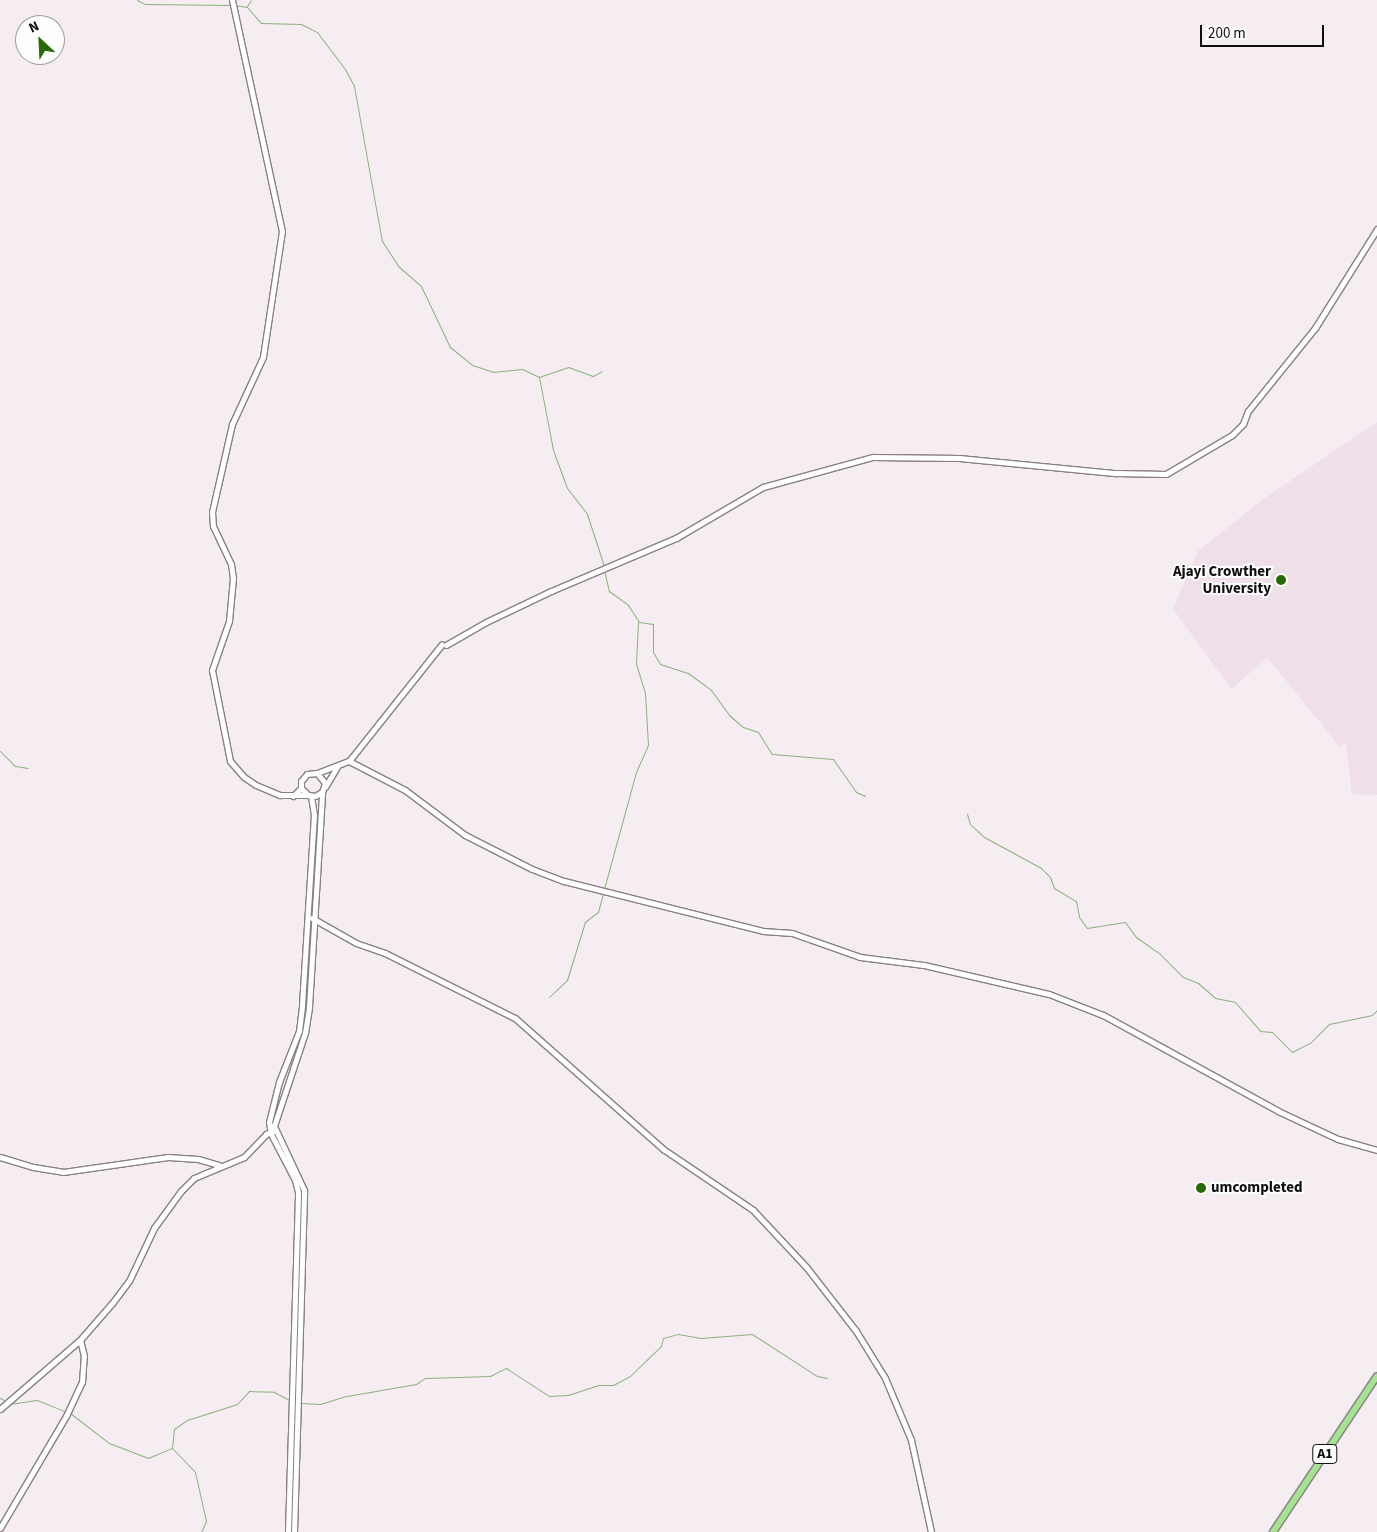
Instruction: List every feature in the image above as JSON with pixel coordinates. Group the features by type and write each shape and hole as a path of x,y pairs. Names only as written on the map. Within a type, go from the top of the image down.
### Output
{"highway":[{"name":"A1","path":"1273,1532 1377,1376"}],"street":[{"path":"232,0 233,14 258,111 282,231 263,357 232,424 212,512 213,526 231,564 233,578 229,621 212,670 230,761 253,784 276,794 309,796 323,790 338,767"},
{"path":"293,796 301,788 305,776 338,767 349,761 438,649 486,622 596,571 676,538 763,487 873,457 959,458 1116,473 1166,474 1227,438 1243,424 1248,411 1315,328 1377,229"},
{"path":"349,761 405,790 466,835 532,869 604,892 763,931 792,933 860,957 924,965 1049,994 1103,1015 1268,1107 1338,1139 1377,1150"},
{"path":"294,1532 294,1388 303,1184 273,1131 272,1108 299,1030 324,778 317,773"},
{"path":"2,1407 80,1340 129,1281 154,1228 181,1191 194,1178 219,1165 244,1157 273,1131 276,1116 304,1033 309,1007 314,816 309,796 301,788"},
{"path":"312,918 356,943 384,953 508,1013 663,1149 747,1204 806,1268 861,1338 885,1378 914,1449 930,1532"},
{"path":"0,1156 33,1167 63,1172 168,1157 198,1158 219,1165"},
{"path":"0,1528 72,1405 84,1371 80,1340"},
{"path":"288,1532 294,1412"}],"shaded area":[{"name":"Ajayi Crowther University","path":"1377,422 1377,795 1352,794 1346,743 1339,746 1267,657 1232,689 1173,609 1198,551 1265,498"}],"waterway":[{"path":"137,0 145,4 230,5"},
{"path":"247,6 251,0"},
{"path":"234,5 247,7 261,23 301,24 317,32 345,69 354,86 382,241 398,266 421,286 450,347 472,365 493,372 522,369 539,377 553,450 567,488 587,514 604,566"},
{"path":"539,377 568,367 593,376 602,371"},
{"path":"604,570 609,591 628,605 639,622 653,624 653,652 660,664 688,673 711,690 729,715 743,727 758,732 772,754 833,759 856,792 865,796"},
{"path":"604,889 636,772 648,745 645,693 636,663 638,622"},
{"path":"0,751 15,766 28,768"},
{"path":"967,814 970,824 984,837 1041,868 1050,877 1054,888 1076,901 1079,917 1087,928 1125,922 1136,937 1159,953 1183,977 1198,983 1215,998 1235,1002 1260,1031 1272,1032 1292,1052 1310,1043 1329,1024 1372,1015 1377,1010"},
{"path":"549,997 567,980 585,922 598,912 603,893"},
{"path":"300,1403 320,1404 347,1396 416,1384 425,1378 490,1376 506,1368 549,1396 568,1395 599,1385 613,1385 630,1376 661,1346 663,1338 678,1334 701,1338 752,1334 817,1376 827,1378"},
{"path":"70,1413 109,1443 148,1458 172,1448 174,1429 187,1420 237,1404 249,1391 274,1392 291,1401"},
{"path":"0,1398 6,1401"},
{"path":"9,1404 37,1400 66,1412"},
{"path":"172,1448 195,1472 206,1521 201,1532"}],"place":[{"name":"Ajayi Crowther University","path":"1281,580"},
{"name":"umcompleted","path":"1201,1188"}]}
